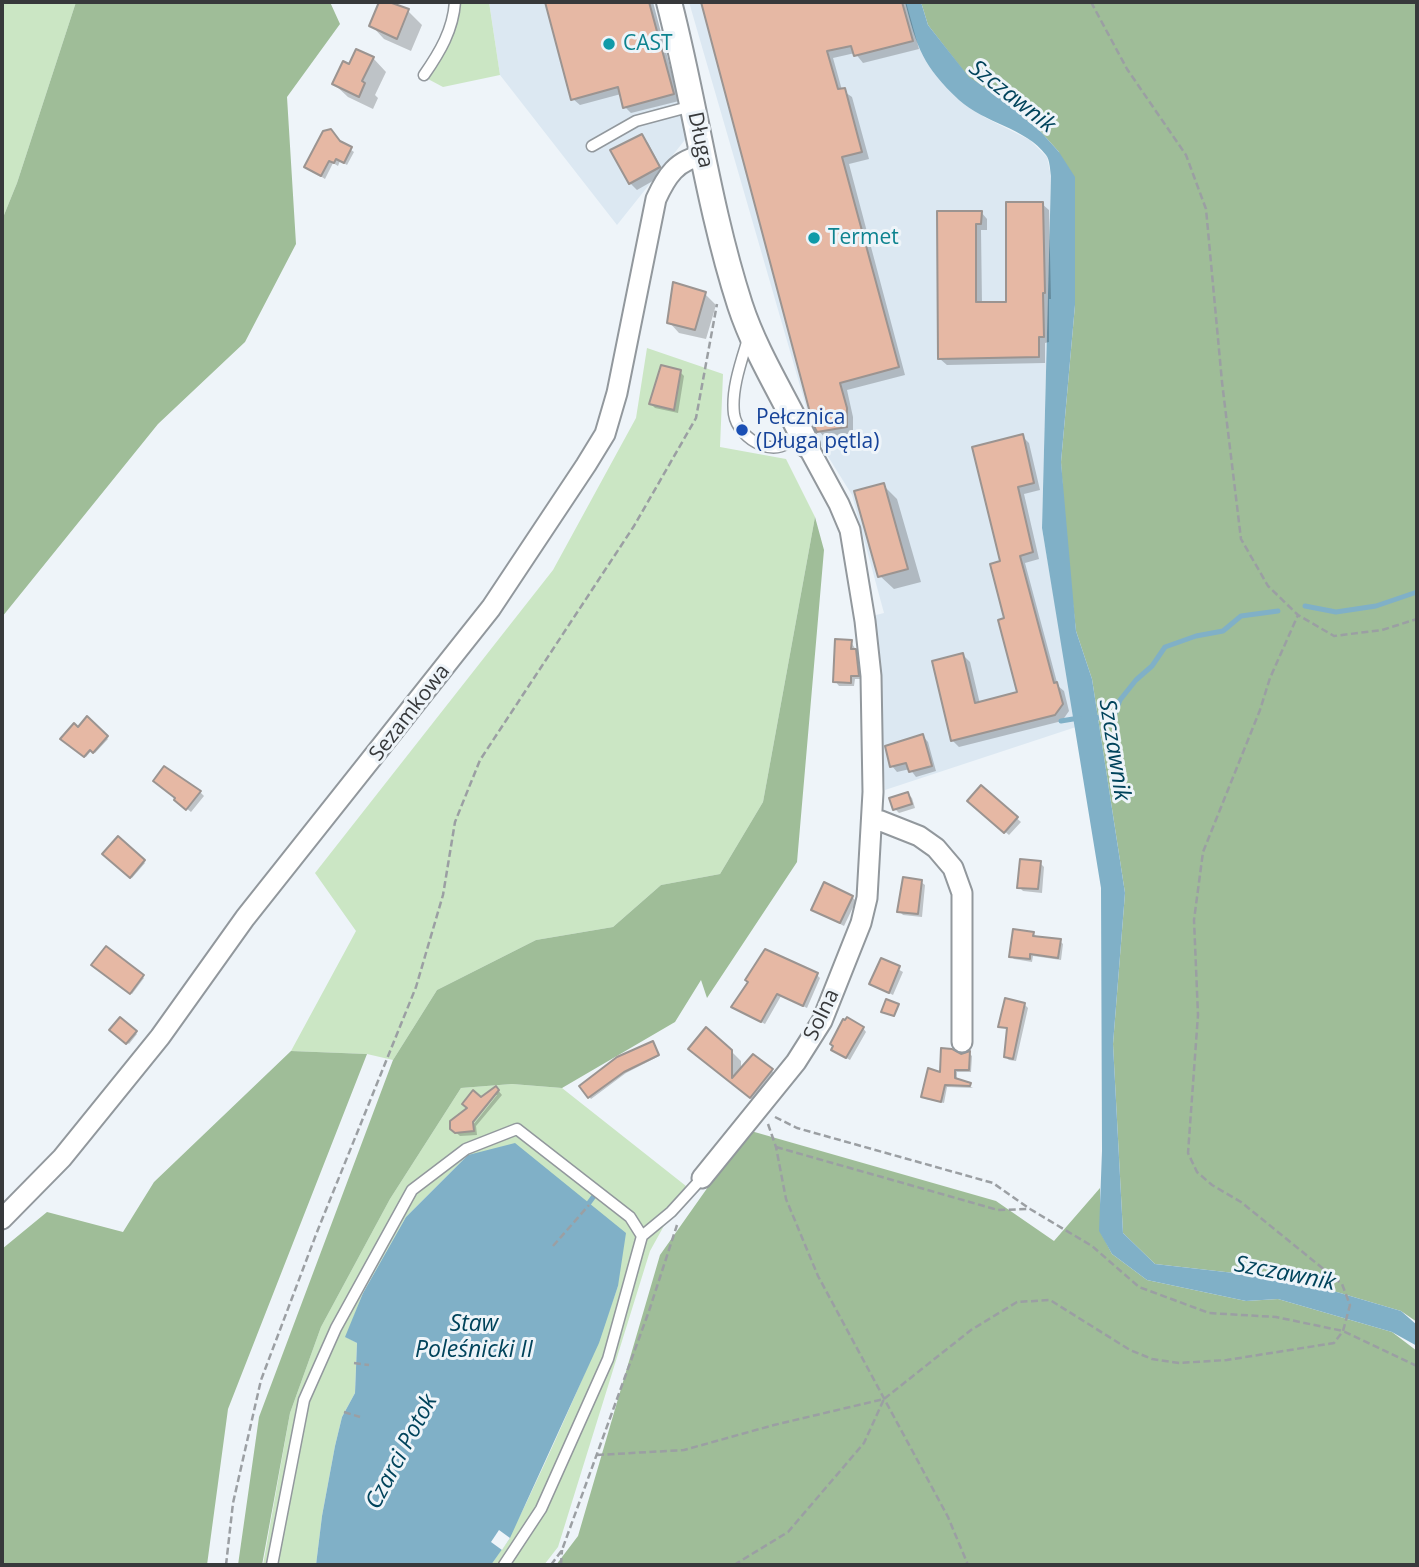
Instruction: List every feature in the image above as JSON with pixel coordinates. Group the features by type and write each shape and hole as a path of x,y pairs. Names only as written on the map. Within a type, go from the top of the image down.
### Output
{"street":[{"name":"Długa","path":"669,2 732,279 750,332 803,437"},
{"name":"Sezamkowa","path":"2,1219 62,1158 160,1037 245,918 382,749 491,608 586,466 605,433 617,393 656,199 666,177 685,160 704,156"},
{"name":"Solna","path":"702,1178 761,1108 796,1062 822,1021 856,936 867,898 872,820 871,676 865,621 850,530 803,437"},
{"path":"872,820 919,836 936,848 953,868 962,893 962,1042"}],"lane":[{"path":"424,75 444,42 455,2"},
{"path":"592,146 636,121 693,106"},
{"path":"750,332 740,368 734,417 742,430 759,444 774,449 785,447 793,440 803,437"},
{"path":"272,1565 304,1400 336,1328 412,1190 466,1149 517,1129 630,1217 642,1236"},
{"path":"504,1565 541,1509 608,1359 642,1236 671,1212 702,1178"}],"path":[{"path":"1091,2 1127,69 1186,155 1206,209 1222,382 1241,539 1268,586 1298,615 1334,636 1382,630 1417,619"},
{"path":"226,1565 233,1503 261,1380 317,1232 416,987 443,895 455,822 480,760 634,526 696,418 722,286 732,279"},
{"path":"597,1455 684,1450 884,1399 971,1330 1017,1302 1050,1300 1130,1350 1152,1359 1179,1363 1227,1360 1334,1343 1343,1331 1350,1305 1342,1284 1241,1202 1212,1185 1197,1172 1188,1153 1198,1015 1194,920 1203,852 1256,722 1270,678 1298,615"},
{"path":"761,1108 797,1128 993,1183 1092,1246 1139,1287 1209,1313 1276,1317 1343,1331 1417,1366"},
{"path":"761,1108 776,1147 786,1199 818,1276 948,1517 968,1565"},
{"path":"776,1147 998,1210 1030,1209"},
{"path":"553,1246 589,1205"},
{"path":"551,1565 562,1550 649,1311 679,1220"},
{"path":"354,1363 369,1366"},
{"path":"734,1565 789,1532 864,1443 884,1399"},
{"path":"344,1412 360,1417"},
{"path":"561,1565 562,1550"}],"shaded area":[{"path":"489,2 653,2 688,136 617,225 500,75"},
{"path":"689,2 905,2 912,27 984,117 1030,140 1047,157 1051,176 1042,528 1076,727 885,790 872,616 884,613 852,495 814,434"}],"green space":[{"path":"2,2 76,2 17,183 2,220"},
{"path":"76,2 330,2 340,24 287,97 296,244 245,342 158,424 2,617 2,220 17,183"},
{"path":"459,2 489,2 500,75 443,87 428,79 450,42"},
{"path":"921,2 1417,2 1417,1322 1401,1311 1296,1280 1155,1264 1123,1233 1113,1044 1125,893 1092,679 1076,631 1066,541 1061,462 1075,305 1059,152 1041,132 1001,98 969,78 928,25"},
{"path":"647,348 723,374 720,447 786,459 815,517 763,802 720,874 661,885 613,927 536,940 437,990 393,1060 367,1054 291,1051 356,931 315,873 553,570 636,418"},
{"path":"815,517 824,550 797,862 707,998 701,980 675,1022 562,1088 512,1084 461,1088 390,1199 321,1327 290,1413 262,1565 238,1565 259,1417 393,1060 437,990 536,940 613,927 661,885 720,874 763,802"},
{"path":"291,1051 367,1054 228,1409 207,1565 2,1565 2,1249 47,1212 123,1232 154,1182"},
{"path":"512,1084 562,1088 686,1186 650,1251 558,1547 544,1565 491,1565 520,1516 554,1443 618,1286 468,1155 406,1217 363,1293 346,1337 357,1343 355,1393 342,1417 335,1446 316,1565 263,1565 290,1413 321,1327 390,1199 461,1088"},
{"path":"751,1131 996,1201 1054,1241 1100,1188 1100,1231 1112,1254 1147,1280 1246,1301 1278,1299 1392,1332 1417,1351 1417,1565 556,1565 578,1536 660,1255"}],"water":[{"path":"905,2 921,2 928,25 969,77 1001,98 1041,132 1059,152 1075,177 1075,305 1061,462 1076,631 1092,679 1125,893 1113,1044 1123,1233 1155,1264 1296,1280 1401,1311 1417,1325 1417,1346 1392,1332 1278,1299 1246,1301 1147,1280 1112,1254 1099,1231 1102,1151 1101,888 1042,528 1050,165 1038,146 969,108 937,77 918,44"},
{"name":"Staw Poleśnicki II","path":"515,1143 626,1233 618,1286 599,1343 510,1538 491,1565 316,1565 335,1446 342,1417 355,1393 357,1343 345,1337 363,1293 406,1217 468,1155"}],"pier":[{"path":"499,1530 510,1538 502,1550 491,1542"}],"building":[{"path":"379,2 389,2 409,9 397,39 369,26"},
{"name":"CAST","path":"545,2 649,2 674,94 623,108 618,87 571,100"},
{"name":"Termet","path":"701,2 902,2 913,41 854,56 851,46 827,51 838,89 845,88 862,152 842,157 899,367 840,383 847,408 847,427 817,432 813,424"},
{"path":"356,49 374,57 362,81 365,83 359,97 332,84 343,61 349,64"},
{"path":"331,129 340,141 352,147 344,163 336,159 334,163 329,161 321,176 304,167 323,131"},
{"path":"642,134 660,167 629,184 610,150"},
{"path":"1006,202 1043,202 1044,337 1039,337 1039,357 938,359 937,211 982,211 981,224 976,224 976,302 1006,302"},
{"path":"673,282 706,292 695,330 667,323"},
{"path":"661,365 681,370 674,410 649,404"},
{"path":"1023,434 1034,483 1018,487 1033,552 1020,556 1054,683 1057,682 1063,704 1055,715 951,741 932,661 963,653 975,703 1017,692 998,620 1004,618 990,564 1000,561 972,447"},
{"path":"884,483 908,569 878,577 854,491"},
{"path":"835,639 852,640 851,649 856,649 859,676 851,676 851,683 833,682"},
{"path":"87,716 108,736 93,753 90,750 84,757 60,739 74,723 78,727"},
{"path":"923,734 932,766 909,772 906,763 890,767 885,746"},
{"path":"164,766 201,791 186,810 153,781"},
{"path":"981,785 1018,817 1004,833 967,801"},
{"path":"908,792 912,804 893,810 889,798"},
{"path":"118,836 145,860 130,878 102,854"},
{"path":"1020,859 1041,861 1038,889 1017,888"},
{"path":"903,877 922,880 918,914 897,912"},
{"path":"824,882 853,896 840,923 811,910"},
{"path":"1013,929 1034,932 1033,936 1061,939 1058,958 1030,954 1030,959 1009,957"},
{"path":"106,946 144,975 130,994 91,965"},
{"path":"765,949 818,973 803,1006 777,994 761,1022 731,1007"},
{"path":"881,958 900,966 889,993 869,984"},
{"path":"1005,998 1025,1003 1013,1059 1004,1057 1007,1028 998,1027"},
{"path":"886,999 899,1004 894,1016 881,1012"},
{"path":"120,1017 137,1031 126,1044 109,1030"},
{"path":"847,1017 864,1027 846,1058 831,1050 833,1046 830,1044 843,1019"},
{"path":"706,1027 732,1050 732,1078 753,1054 773,1069 750,1098 688,1049"},
{"path":"653,1041 659,1055 624,1072 588,1098 579,1086 617,1057"},
{"path":"941,1048 952,1049 961,1054 970,1051 969,1070 955,1070 955,1078 971,1083 970,1086 945,1085 941,1102 921,1097 928,1068 940,1072"},
{"path":"496,1086 499,1090 473,1122 474,1131 455,1133 450,1129 450,1121 467,1108 462,1104 473,1090 481,1097"}],"waterway":[{"path":"1305,606 1336,612 1376,606 1417,592"},
{"name":"Szczawnik","path":"1093,718 1114,716 1120,700 1152,666 1165,647 1196,636 1223,631 1241,616 1278,611"},
{"name":"Czarci Potok","path":"1061,721 1079,718"},
{"name":"Czarci Potok","path":"586,1207 594,1196"}],"place":[{"name":"CAST","path":"609,44"},
{"name":"Termet","path":"814,238"},
{"name":"Pełcznica (Długa pętla)","path":"742,430"}]}
